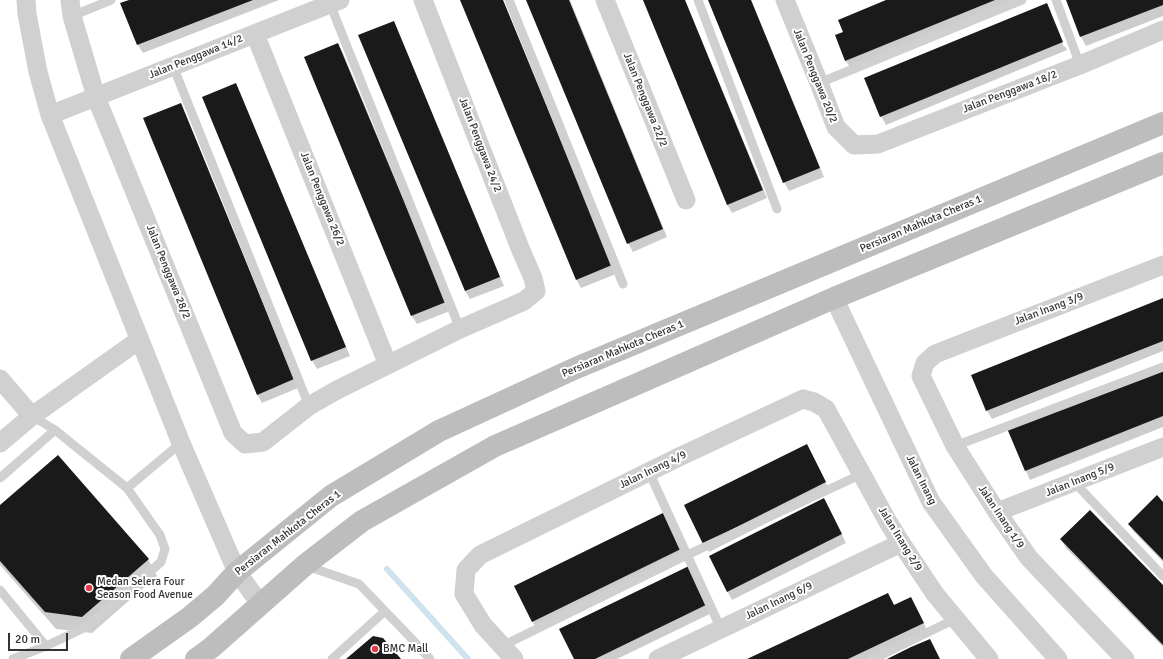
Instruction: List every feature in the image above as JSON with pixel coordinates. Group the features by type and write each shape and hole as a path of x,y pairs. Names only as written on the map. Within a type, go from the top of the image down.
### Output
{"main road":[{"name":"Persiaran Mahkota Cheras 1","path":"131,659 190,617 215,596 237,572 331,496 439,431 576,368 1163,123"},
{"path":"203,655 305,565 362,521 495,446 834,298 1163,163"}],"street":[{"path":"26,0 27,14 38,72 50,115 181,443 237,572 260,604"},
{"name":"Jalan Penggawa 24/2","path":"423,0 533,278 536,291 524,301 460,330"},
{"name":"Jalan Penggawa 22/2","path":"605,0 686,200"},
{"name":"Jalan Penggawa 20/2","path":"785,0 836,127 854,145"},
{"name":"Jalan Penggawa 14/2","path":"50,115 335,2"},
{"name":"Jalan Penggawa 28/2","path":"71,8 96,97 233,433 245,444 263,442 309,406"},
{"name":"Jalan Penggawa 18/2","path":"854,145 878,144 1080,65 1163,30"},
{"name":"Jalan Penggawa 26/2","path":"255,34 388,365"},
{"name":"Jalan Inang 3/9","path":"935,354 1163,265"},
{"name":"Jalan Inang","path":"834,298 931,502 984,576 1055,658"},
{"path":"309,406 337,390 460,330"},
{"path":"0,443 32,416 140,340"},
{"name":"Jalan Inang 1/9","path":"935,354 925,363 921,376 955,446 997,512 1029,558 1125,659"},
{"path":"0,380 32,416"},
{"name":"Jalan Inang 4/9","path":"508,652 483,625 464,594 466,570 480,555 802,399 814,402 826,409"},
{"name":"Jalan Inang 2/9","path":"826,409 901,543 935,594 988,659"},
{"name":"Jalan Inang 5/9","path":"997,512 1074,482 1160,452"},
{"name":"Jalan Inang 6/9","path":"658,659 901,543"}],"lane":[{"path":"71,8 111,0"},
{"path":"509,0 623,284"},
{"path":"698,0 777,209"},
{"path":"819,83 1022,0"},
{"path":"1056,0 1080,65"},
{"path":"335,2 460,330"},
{"path":"173,66 309,406"},
{"path":"955,446 1163,367"},
{"path":"13,659 46,646 88,626 161,562 165,549 160,535 127,488 55,430 32,416"},
{"path":"0,478 55,430"},
{"path":"127,488 181,443"},
{"path":"649,472 721,629"},
{"path":"508,652 687,555 862,474"},
{"path":"1074,482 1163,576"},
{"path":"305,565 359,584 430,659"},
{"path":"0,590 46,646"},
{"path":"332,659 385,611"},
{"path":"873,659 955,619"}],"building":[{"path":"129,0 253,0 137,45 120,3"},
{"path":"460,0 503,0 612,265 576,280"},
{"path":"526,0 569,0 663,229 627,244"},
{"path":"643,0 685,0 763,190 727,205"},
{"path":"708,0 751,0 820,168 783,183"},
{"path":"886,0 995,0 845,61 835,35 843,32 838,20"},
{"path":"1066,0 1163,0 1163,5 1080,37"},
{"path":"1047,3 1063,42 880,117 864,78"},
{"path":"394,21 500,277 465,291 358,35"},
{"path":"338,43 446,302 411,316 304,57"},
{"path":"236,83 346,347 311,361 202,97"},
{"path":"181,103 294,379 257,395 143,118"},
{"path":"1163,298 1163,341 986,411 971,375"},
{"path":"1163,363 1163,416 1025,471 1006,426"},
{"path":"807,444 826,482 703,544 684,505"},
{"path":"58,455 149,559 82,617 45,612 0,561 0,505"},
{"path":"1157,495 1163,502 1163,560 1128,524"},
{"path":"824,498 842,534 727,592 709,556"},
{"path":"1090,510 1163,585 1163,645 1060,539"},
{"path":"667,511 685,547 532,622 514,586"},
{"path":"691,565 710,603 595,659 574,659 559,629"},
{"path":"888,593 894,605 911,597 924,623 848,659 747,659"},
{"name":"BMC Mall","path":"373,636 383,638 401,659 346,659"},
{"path":"930,639 940,659 887,659 911,647"}],"waterway":[{"path":"387,569 468,659"}],"place":[{"name":"Medan Selera Four Season Food Avenue","path":"89,588"},
{"name":"BMC Mall","path":"375,649"}]}
